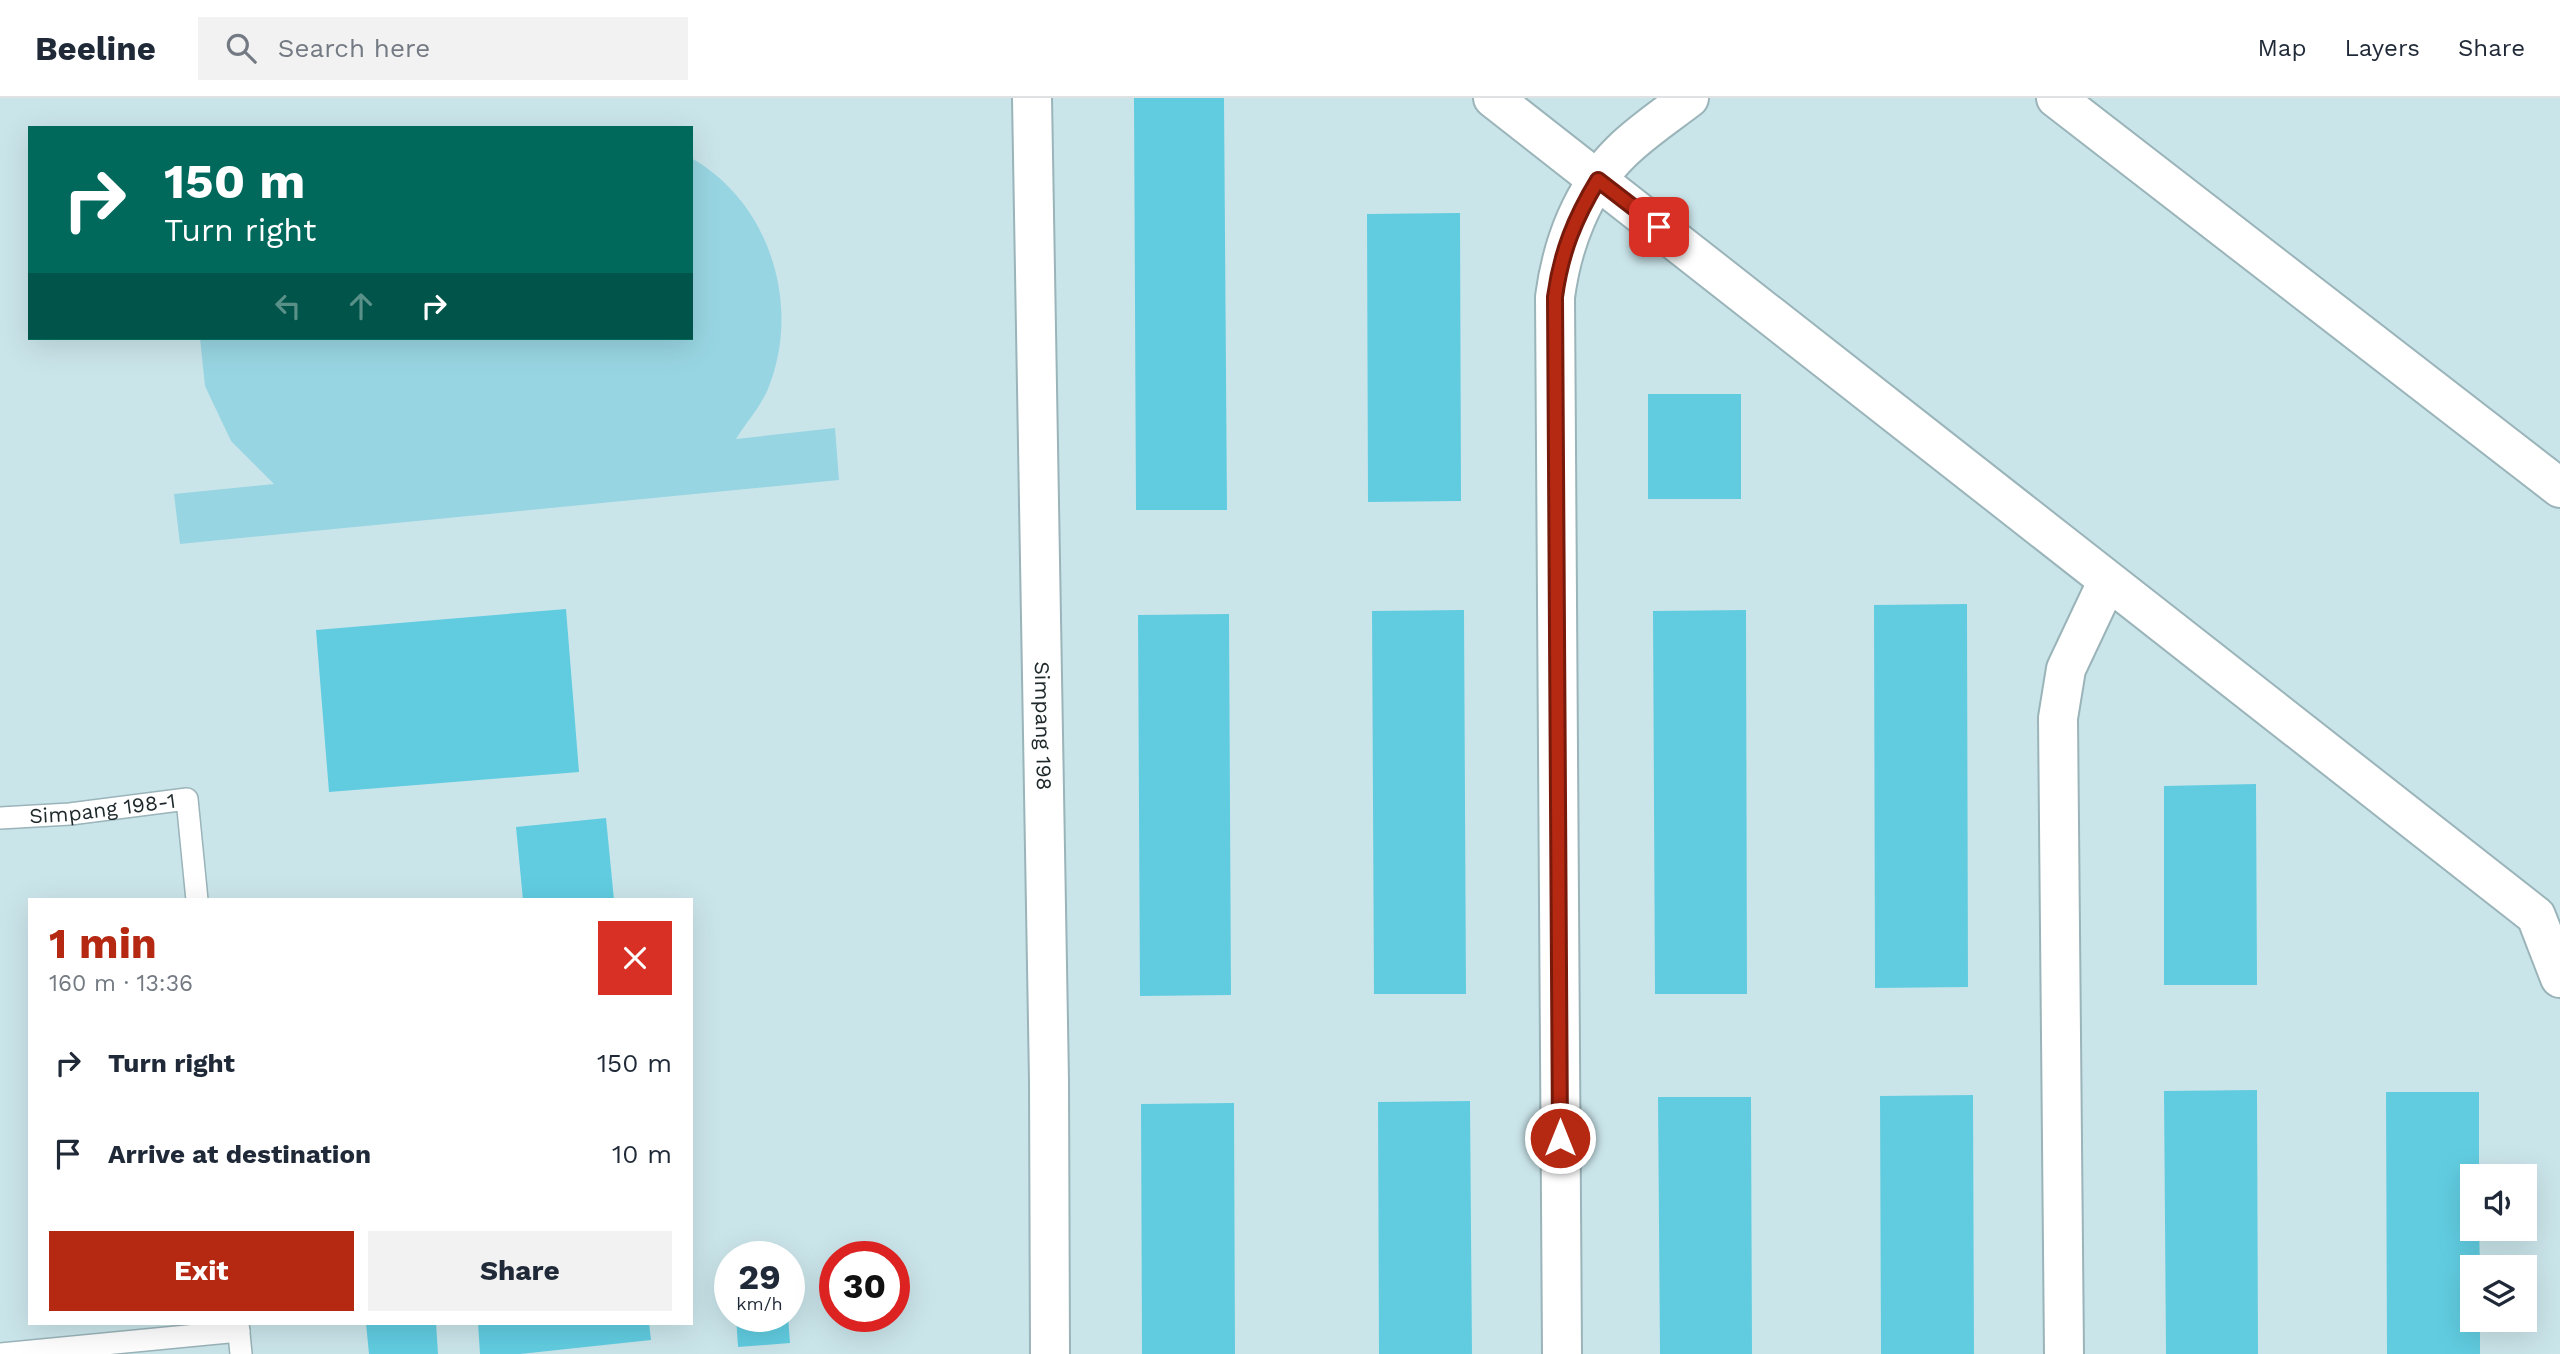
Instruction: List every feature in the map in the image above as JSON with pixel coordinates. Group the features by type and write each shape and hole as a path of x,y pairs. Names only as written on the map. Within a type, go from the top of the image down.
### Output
{"street":[{"name":"Simpang 198","path":"1032,98 1049,1040 1050,1354"},
{"path":"1493,98 2536,916 2560,978"},
{"path":"1562,1354 1555,297 1560,262 1575,218 1598,180 1621,152 1689,98"},
{"path":"2056,98 2560,488"},
{"path":"2064,1354 2058,718 2066,669 2107,582"}],"lane":[{"name":"Simpang 198-1","path":"0,818 70,814 187,799 197,898"},
{"path":"1,1354 238,1327 241,1354"}],"shaded area":[{"path":"693,159 718,177 741,201 759,229 772,259 779,291 781,324 778,357 765,395 736,439 835,428 839,480 180,544 174,494 274,484 231,441 205,386 200,340 693,340"}],"building":[{"path":"1134,98 1224,98 1227,510 1136,510"},
{"path":"1460,213 1461,501 1368,502 1367,214"},
{"path":"1648,394 1741,394 1741,499 1648,499"},
{"path":"1967,604 1968,987 1875,988 1874,605"},
{"path":"566,609 579,772 329,792 316,630"},
{"path":"1464,610 1466,994 1374,994 1372,611"},
{"path":"1746,610 1747,994 1655,994 1653,611"},
{"path":"1229,614 1231,995 1140,996 1138,615"},
{"path":"2256,784 2257,985 2164,985 2164,786"},
{"path":"606,818 614,898 523,898 516,827"},
{"path":"2257,1090 2258,1354 2166,1354 2164,1091"},
{"path":"2386,1092 2479,1092 2479,1164 2460,1164 2460,1241 2479,1241 2480,1255 2460,1255 2460,1332 2480,1332 2480,1354 2387,1354"},
{"path":"1973,1095 1974,1354 1881,1354 1880,1096"},
{"path":"1658,1097 1751,1097 1752,1354 1660,1354"},
{"path":"1470,1101 1472,1354 1379,1354 1378,1102"},
{"path":"1234,1103 1235,1354 1142,1354 1141,1104"},
{"path":"366,1325 436,1325 438,1354 369,1354"},
{"path":"478,1325 649,1325 651,1340 520,1354 480,1354"},
{"path":"737,1332 789,1332 790,1343 738,1347"}],"route":[{"path":"1560,1138 1555,297 1560,262 1575,218 1598,180 1659,227"}]}
